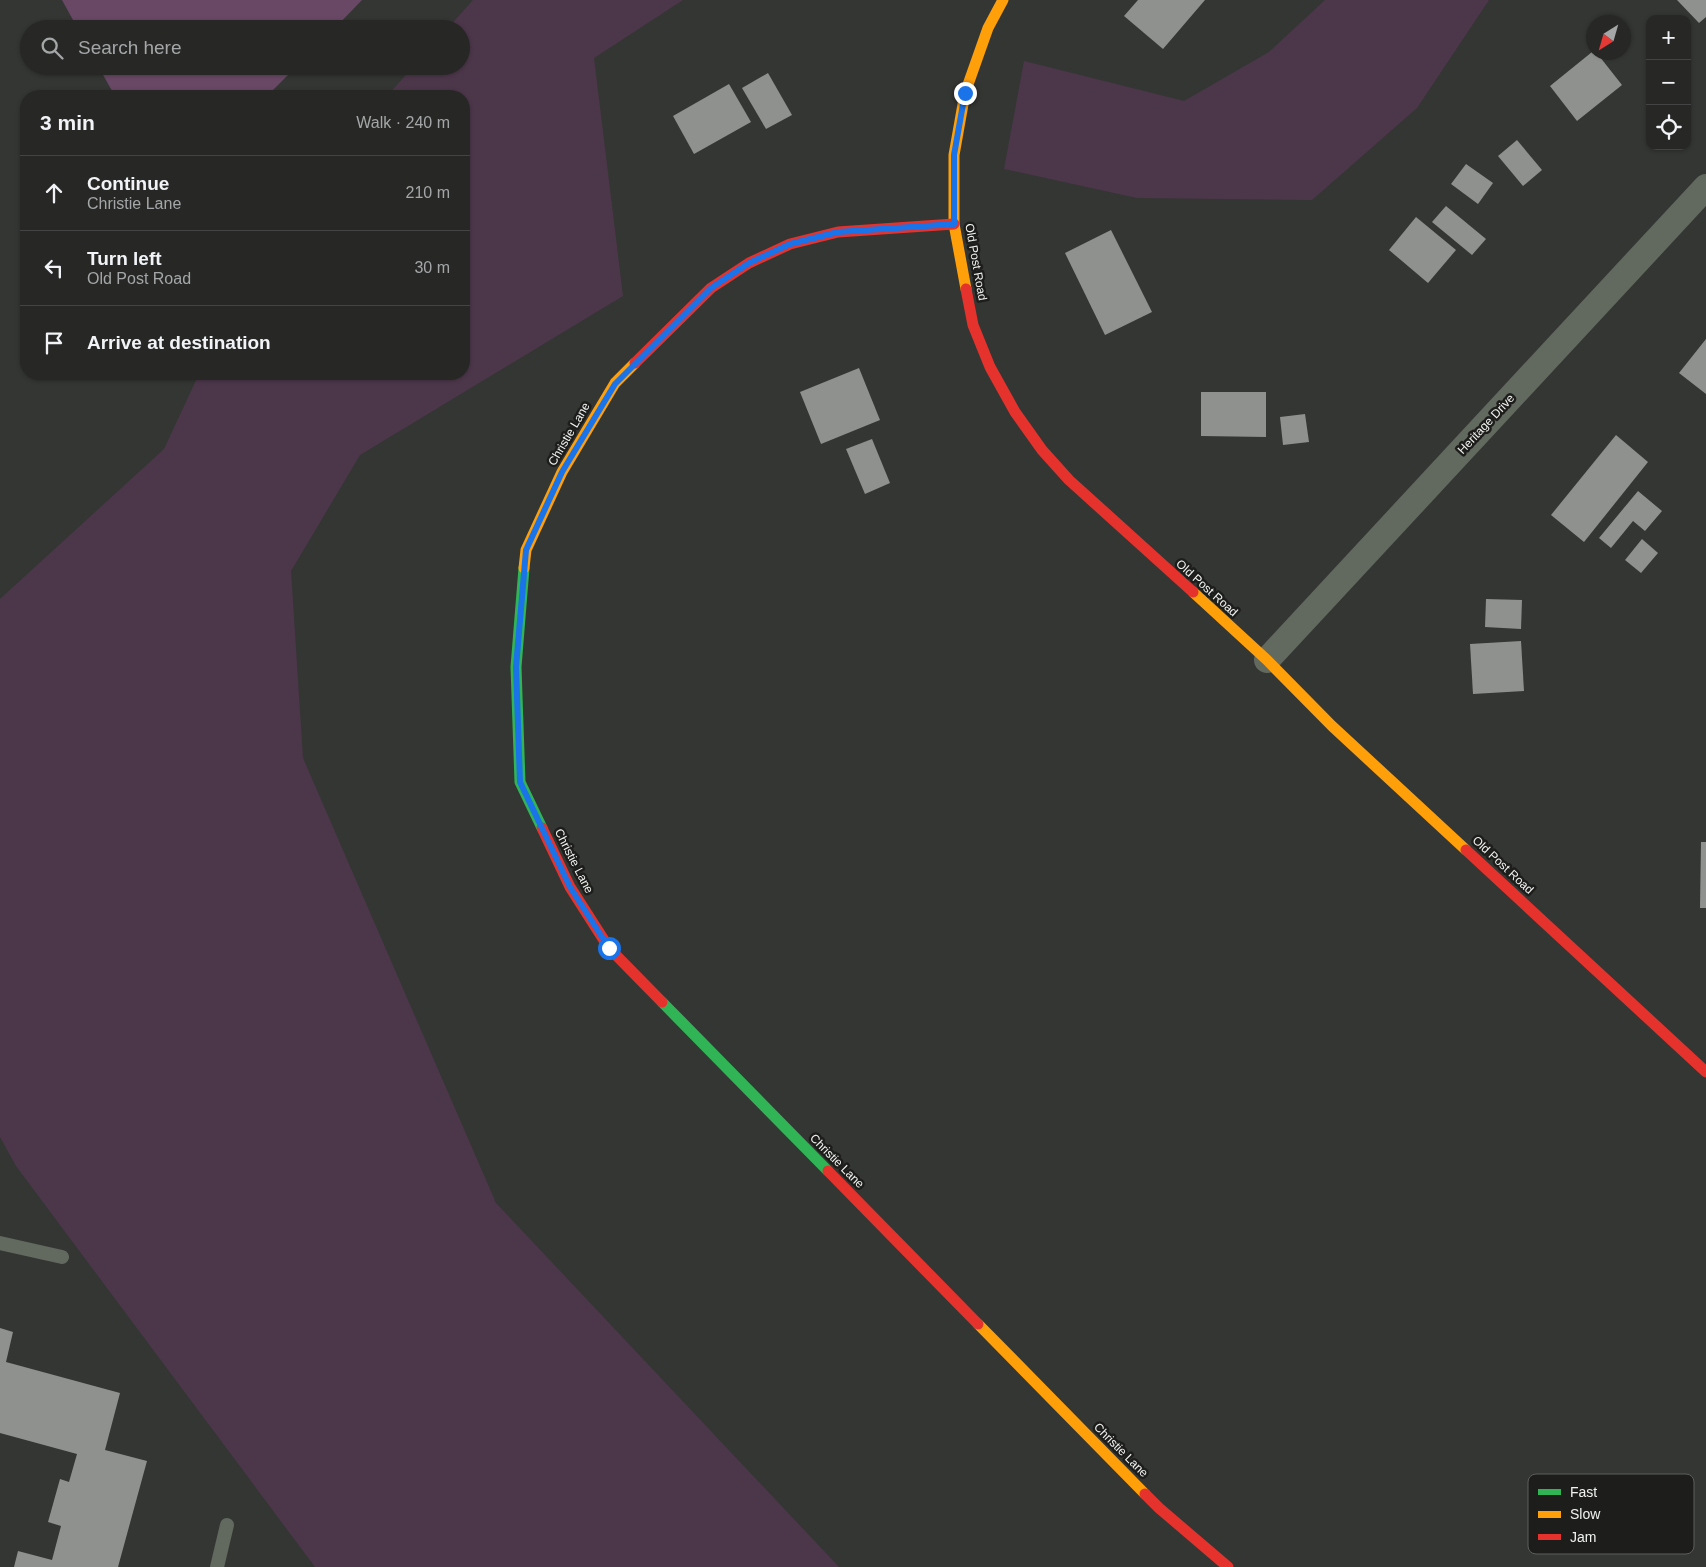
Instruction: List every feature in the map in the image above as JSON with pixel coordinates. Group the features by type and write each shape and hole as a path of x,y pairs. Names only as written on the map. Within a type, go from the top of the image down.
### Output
{"street":[{"name":"Old Post Road","path":"1004,0 988,28 965,93 954,155 954,224 973,325 994,375 1015,412 1042,450 1068,480 1267,660 1332,726 1706,1072"},
{"name":"Heritage Drive","path":"1267,660 1706,187"},
{"name":"Christie Lane","path":"954,224 838,232 790,244 749,263 711,288 615,384 562,472 526,550 516,667 520,782 570,887 609,948 1159,1508 1228,1567"}],"lane":[{"path":"0,1243 62,1257"},
{"path":"217,1567 227,1525"}],"shaded area":[{"path":"62,0 362,0 343,20 73,20"},
{"path":"473,0 683,0 594,58 623,296 360,455 291,571 303,758 496,1203 839,1567 315,1567 16,1166 0,1137 0,599 164,449 196,380 470,380 470,90 392,90 406,75 470,75 470,20 455,20"},
{"path":"1325,0 1489,0 1417,108 1312,200 1137,198 1004,169 1024,61 1184,101 1269,52"},
{"path":"103,75 288,75 273,90 112,90"}],"building":[{"path":"1138,0 1205,0 1163,49 1124,16"},
{"path":"1677,0 1706,0 1706,17 1699,23"},
{"path":"1586,57 1586,60 1602,60 1622,85 1577,121 1550,86"},
{"path":"768,73 792,115 766,129 742,88"},
{"path":"729,84 751,122 694,154 673,116"},
{"path":"1517,140 1542,170 1523,186 1498,156"},
{"path":"1466,164 1493,183 1478,204 1451,184"},
{"path":"1446,206 1486,239 1472,255 1432,222"},
{"path":"1416,217 1456,250 1428,283 1389,250"},
{"path":"1111,230 1152,312 1105,335 1065,253"},
{"path":"1706,339 1706,394 1679,373"},
{"path":"859,368 880,420 821,444 800,392"},
{"path":"1201,392 1266,392 1266,437 1201,436"},
{"path":"1305,414 1309,442 1283,445 1280,417"},
{"path":"1616,435 1648,462 1584,542 1551,515"},
{"path":"872,439 890,483 865,494 846,449"},
{"path":"1638,491 1662,511 1645,531 1633,521 1611,548 1599,538"},
{"path":"1642,539 1658,553 1641,573 1625,560"},
{"path":"1486,599 1522,600 1521,629 1485,627"},
{"path":"1521,641 1524,691 1473,694 1470,644"},
{"path":"1701,842 1706,842 1706,908 1700,908"},
{"path":"0,1328 13,1332 6,1362 120,1393 105,1450 147,1461 118,1567 14,1567 18,1551 52,1560 61,1526 48,1522 60,1479 69,1482 77,1454 0,1433"}],"traffic: fast":[{"path":"524,568 516,667 520,782 542,828"},
{"path":"662,1002 828,1171"}],"traffic: slow":[{"path":"966,289 954,224 954,155 965,93 988,28 1003,0"},
{"path":"524,568 526,550 562,472 615,383 635,363"},
{"path":"1193,592 1267,660 1332,726 1466,850"},
{"path":"978,1324 1145,1494"}],"traffic: jam":[{"path":"635,363 711,288 749,263 790,244 838,232 954,224"},
{"path":"966,289 973,325 990,367 1015,412 1042,450 1069,480 1193,592"},
{"path":"542,828 570,887 609,948 662,1002"},
{"path":"1466,850 1706,1072"},
{"path":"828,1171 978,1324"},
{"path":"1145,1494 1228,1567"}],"route":[{"path":"609,948 570,887 520,782 516,667 526,550 562,472 615,384 711,288 749,263 790,244 838,232 954,224 954,155 965,93"}]}
